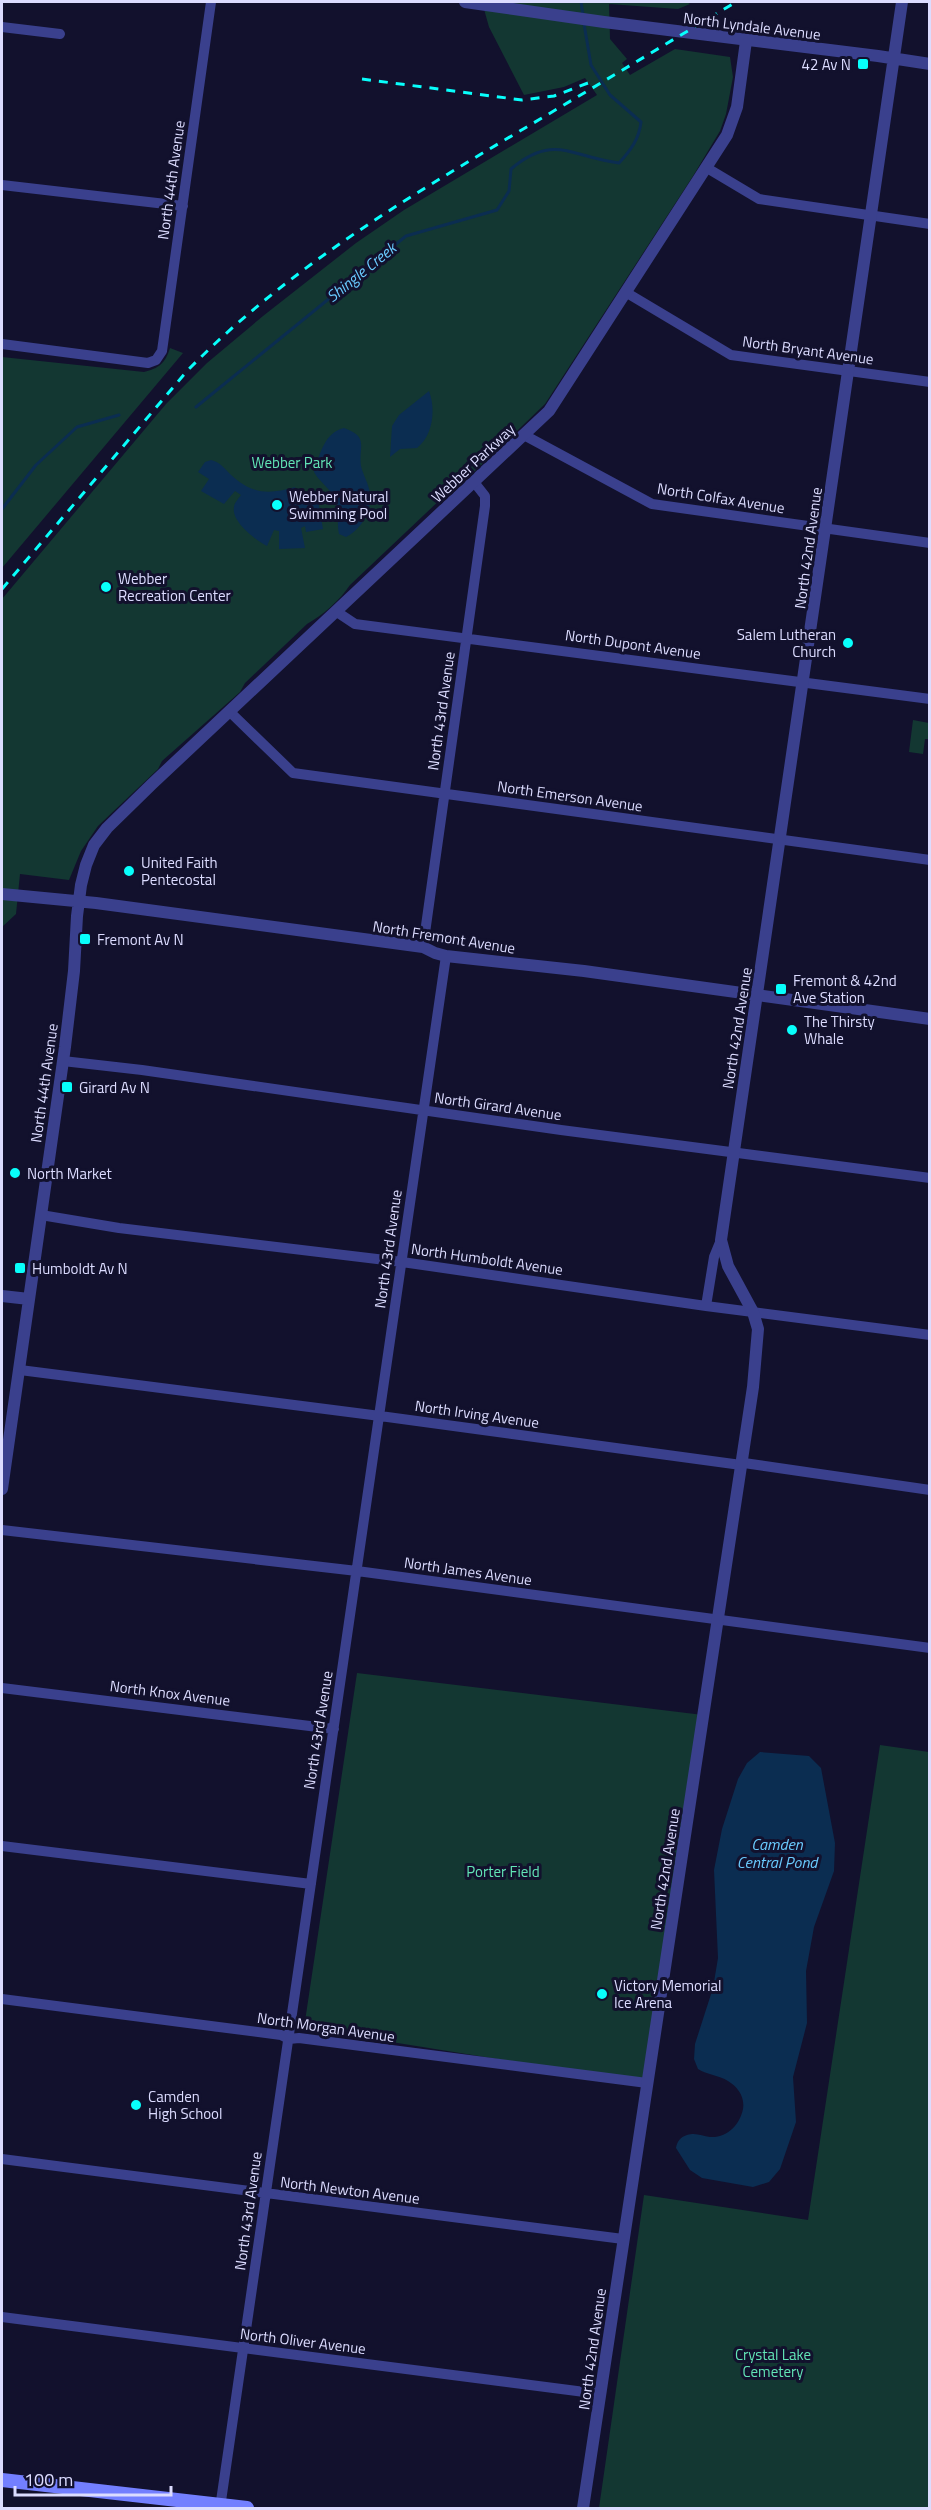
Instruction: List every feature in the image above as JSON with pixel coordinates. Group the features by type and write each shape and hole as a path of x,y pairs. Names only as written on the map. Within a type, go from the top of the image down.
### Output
{"main road":[{"path":"2,2480 220,2507 247,2508"}],"street":[{"name":"North 44th Avenue","path":"2,344 148,363 156,360 162,351 211,2"},
{"name":"North Lyndale Avenue","path":"465,2 930,64"},
{"name":"North 42nd Avenue","path":"706,1306 714,1257 721,1240 902,2"},
{"path":"2,27 60,34"},
{"name":"Webber Parkway","path":"107,828 549,411 727,135 735,116 746,41"},
{"path":"707,168 759,199 930,224"},
{"path":"2,184 183,206"},
{"name":"North Bryant Avenue","path":"627,293 731,355 930,382"},
{"name":"North Colfax Avenue","path":"524,435 652,504 930,543"},
{"name":"North 43rd Avenue","path":"423,947 484,506 485,496 474,482"},
{"name":"North Dupont Avenue","path":"337,612 355,624 930,699"},
{"name":"North Emerson Avenue","path":"230,712 294,772 930,860"},
{"name":"North 44th Avenue","path":"2,1489 4,1453 20,1370 63,1061 74,971 79,901 86,865 94,845 107,828"},
{"name":"North Fremont Avenue","path":"2,894 79,901 423,947 435,954 446,956 584,972 930,1019"},
{"path":"2,901 25,895"},
{"name":"North 43rd Avenue","path":"220,2507 446,956"},
{"name":"North Girard Avenue","path":"63,1061 930,1178"},
{"name":"North Humboldt Avenue","path":"41,1215 119,1228 402,1262 706,1306 930,1335"},
{"name":"North 42nd Avenue","path":"583,2508 758,1342 758,1329 753,1312 728,1266 721,1240"},
{"path":"2,1296 29,1299"},
{"name":"North Irving Avenue","path":"20,1370 930,1490"},
{"name":"North James Avenue","path":"2,1530 357,1571 930,1648"},
{"name":"North Knox Avenue","path":"2,1688 334,1729"},
{"path":"2,1846 311,1884"},
{"name":"North Morgan Avenue","path":"2,1999 281,2035 289,2039 299,2038 647,2083"},
{"name":"North Newton Avenue","path":"2,2160 623,2239"},
{"name":"North Oliver Avenue","path":"2,2318 600,2394"}],"green space":[{"name":"Webber Park","path":"482,2 687,2 690,4 678,9 609,4 610,39 627,59 622,63 630,75 675,49 730,57 733,77 726,114 720,131 545,404 453,492 444,496 350,585 331,607 307,624 245,683 240,692 162,761 158,769 98,826 81,851 69,880 20,874 16,914 2,927 2,599 166,404 207,363 356,243 404,210 597,95 585,78 564,87 524,95 489,27"},
{"path":"170,348 183,353 2,568 2,357 144,372 161,364"},
{"path":"913,720 929,723 929,739 925,739 923,754 909,752"},
{"name":"Porter Field","path":"357,1673 703,1715 647,2083 304,2028"},
{"name":"Crystal Lake Cemetery","path":"880,1745 929,1752 929,2508 599,2508 644,2195 808,2220"}],"water":[{"path":"429,391 432,422 427,437 417,448 400,449 390,457 392,426 399,415"},
{"path":"344,428 352,431 360,439 361,466 370,494 369,507 361,525 346,537 339,534 338,509 335,499 314,472 327,439"},
{"name":"Webber Natural Swimming Pool","path":"211,460 245,486 253,489 268,492 295,487 298,497 317,494 323,529 306,532 305,526 301,528 305,548 279,549 279,531 274,530 267,546 262,543 245,530 236,519 234,505 241,495 235,491 224,504 201,491 209,479 198,472 205,462"},
{"name":"Camden Central Pond","path":"760,1752 809,1756 821,1768 835,1843 834,1871 814,1927 806,1971 807,2023 793,2077 796,2122 780,2169 769,2182 753,2187 702,2178 690,2170 676,2148 682,2137 690,2134 716,2137 728,2133 736,2125 743,2109 742,2096 735,2086 698,2069 694,2059 695,2044 713,1988 718,1958 714,1870 722,1829 738,1779 747,1763"}],"waterway":[{"name":"Shingle Creek","path":"581,2 583,15"},
{"name":"Shingle Creek","path":"196,407 406,236 497,210 509,191 511,169 526,158 539,152 563,150 619,163 634,144 641,122 610,95 591,65 584,24"},
{"name":"Shingle Creek","path":"2,509 36,465 77,427 119,415"}],"railway":[{"path":"2,589 187,371 265,300 306,268 391,210 736,2"},
{"path":"362,79 522,100 554,96 588,83"}],"place":[{"name":"42 Av N","path":"863,64"},
{"name":"Webber Natural Swimming Pool","path":"277,505"},
{"name":"Webber Recreation Center","path":"106,587"},
{"name":"Salem Lutheran Church","path":"848,643"},
{"name":"United Faith Pentecostal","path":"129,871"},
{"name":"Fremont Av N","path":"85,939"},
{"name":"Fremont & 42nd Ave Station","path":"781,989"},
{"name":"The Thirsty Whale","path":"792,1030"},
{"name":"Girard Av N","path":"67,1087"},
{"name":"North Market","path":"15,1173"},
{"name":"Humboldt Av N","path":"20,1268"},
{"name":"Victory Memorial Ice Arena","path":"602,1994"},
{"name":"Camden High School","path":"136,2105"}]}
